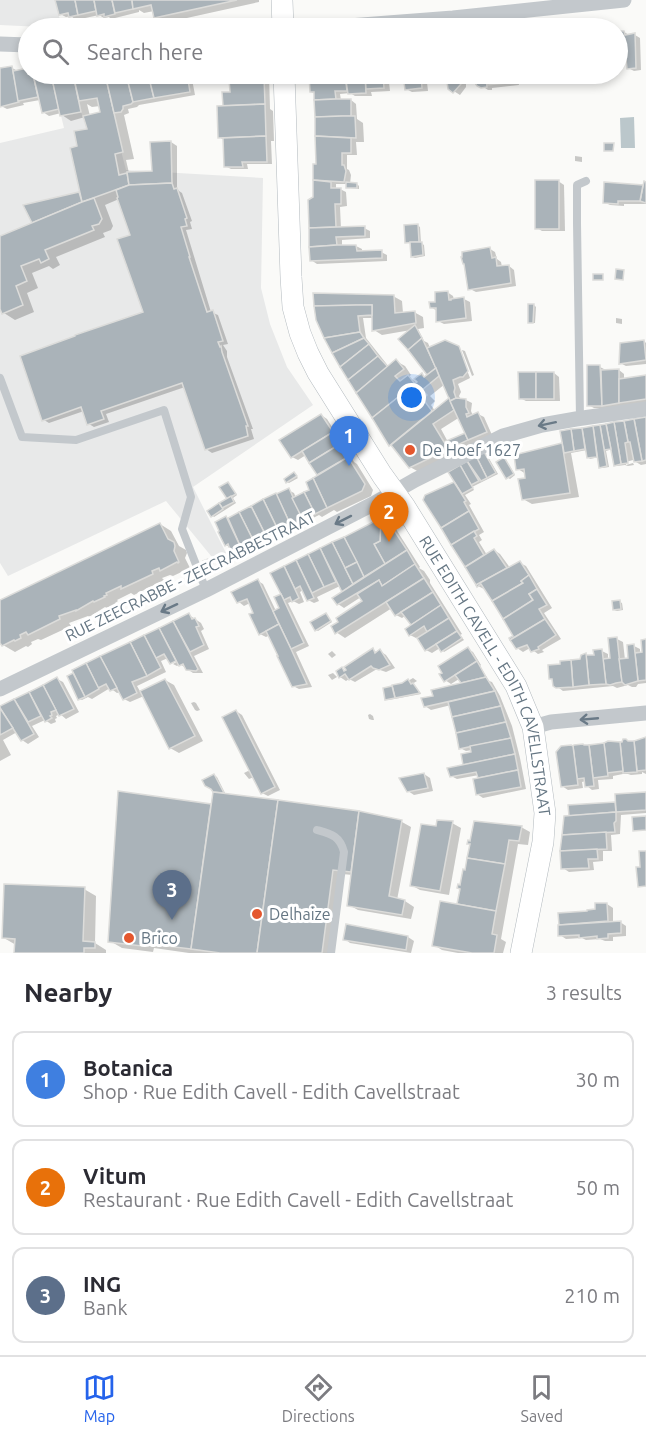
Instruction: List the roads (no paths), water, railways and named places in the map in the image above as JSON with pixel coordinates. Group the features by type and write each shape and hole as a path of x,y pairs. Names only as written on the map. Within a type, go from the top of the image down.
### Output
{"street":[{"path":"282,0 283,18"},
{"path":"453,18 624,0"},
{"path":"0,44 18,45"},
{"name":"RUE EDITH CAVELL - EDITH CAVELLSTRAAT","path":"285,84 291,277 294,307 308,353 318,373 516,686 533,727 545,813 543,842 521,953"},
{"name":"RUE ZEECRABBE - ZEECRABBESTRAAT","path":"0,689 206,590 503,436 542,425 646,409"},
{"path":"533,727 551,722 646,713"}],"lane":[{"path":"580,418 577,223 578,184 586,181"},
{"path":"0,378 22,437 76,440 164,410 191,497 182,529 206,590"},
{"path":"317,830 337,837 342,843 344,852 332,953"}],"place":[{"name":"De Hoef 1627","path":"410,450"},
{"name":"Botanica","path":"349,466"},
{"name":"Vitum","path":"389,542"},
{"name":"Delhaize","path":"257,914"},
{"name":"ING","path":"172,920"},
{"name":"Brico","path":"129,938"}]}
